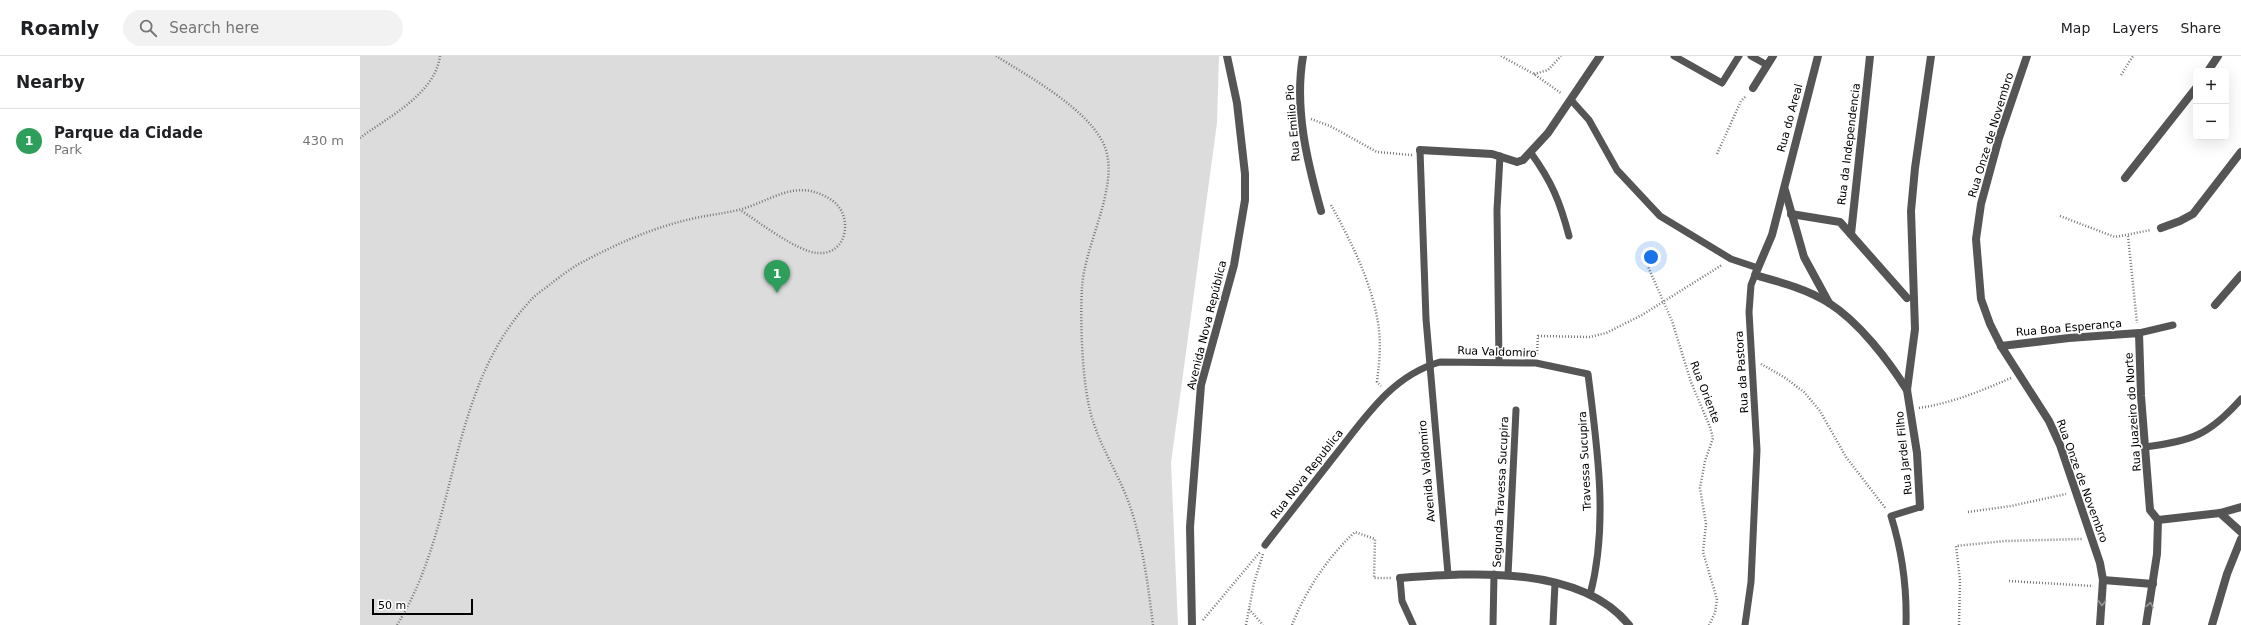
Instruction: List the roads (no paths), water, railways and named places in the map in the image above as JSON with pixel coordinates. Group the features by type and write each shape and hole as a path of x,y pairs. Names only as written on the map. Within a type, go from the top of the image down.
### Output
{"street":[{"name":"Avenida Nova República","path":"1192,625 1190,527 1201,385 1234,265 1245,200 1245,174 1237,103 1226,56"},
{"name":"Rua Emilio Pio","path":"1303,56 1300,85 1301,115 1307,161 1321,211"},
{"path":"1420,153 1500,156 1517,162 1523,160 1548,133 1600,56"},
{"path":"1753,88 1773,56"},
{"name":"Rua do Areal","path":"1784,185 1818,56"},
{"name":"Rua da Independencia","path":"1851,234 1870,56"},
{"name":"Rua Jardel Filho","path":"1920,507 1917,453 1907,390 1915,329 1911,211 1918,146 1931,56"},
{"name":"Rua Onze de Novembro","path":"2027,56 1999,138 1981,204 1976,239 1981,299 1990,324 2001,346 2049,421 2076,491 2093,539 2103,583 2100,625"},
{"path":"2210,68 2218,56"},
{"path":"2126,178 2193,92"},
{"path":"2161,228 2193,214 2206,200 2241,152"},
{"path":"1784,185 1804,257 1829,304"},
{"name":"Rua da Pastora","path":"1756,271 1772,235 1784,185"},
{"path":"1791,214 1840,222 1907,298"},
{"path":"1756,271 1829,304 1862,333 1893,368 1907,390"},
{"path":"2215,305 2241,275"},
{"name":"Rua Boa Esperança","path":"2001,346 2069,338 2139,333"},
{"name":"Rua Juazeiro do Norte","path":"2139,333 2150,510 2158,520 2157,554 2146,625"},
{"path":"2158,520 2220,512 2241,507"},
{"path":"2220,512 2241,532"},
{"path":"2212,625 2227,574 2241,539"},
{"path":"1400,578 1448,574 1494,574 1556,583 1590,595 1612,610 1628,625"},
{"path":"2103,583 2153,584"}],"lane":[{"path":"1674,56 1722,83 1739,56"},
{"path":"1751,56 1768,65"},
{"path":"1570,100 1589,120 1617,170 1651,208 1678,228 1731,259 1756,271"},
{"name":"Avenida Valdomiro","path":"1420,153 1424,279 1429,365 1448,574"},
{"path":"1531,153 1542,168 1560,201 1569,236"},
{"path":"1499,362 1497,210 1500,156"},
{"name":"Rua da Pastora","path":"1745,625 1751,562 1757,450 1749,312 1751,285 1756,271"},
{"path":"2139,333 2173,324"},
{"name":"Rua Valdomiro","path":"1429,365 1447,362 1536,363 1588,374"},
{"name":"Rua Nova Republica","path":"1266,545 1367,413 1387,392 1411,375 1429,365"},
{"name":"Travessa Sucupira","path":"1588,374 1597,454 1599,508 1597,558 1590,595"},
{"path":"2145,447 2181,442 2196,436 2220,419 2241,399"},
{"name":"Segunda Travessa Sucupira","path":"1508,575 1516,410"},
{"name":"Rua Jardel Filho","path":"1906,625 1902,569 1898,540 1891,516 1920,507"},
{"path":"1493,625 1494,574"},
{"path":"1400,578 1402,601 1412,625"},
{"path":"1553,625 1556,583"}],"place":[{"name":"Parque da Cidade","path":"777,293"}]}
